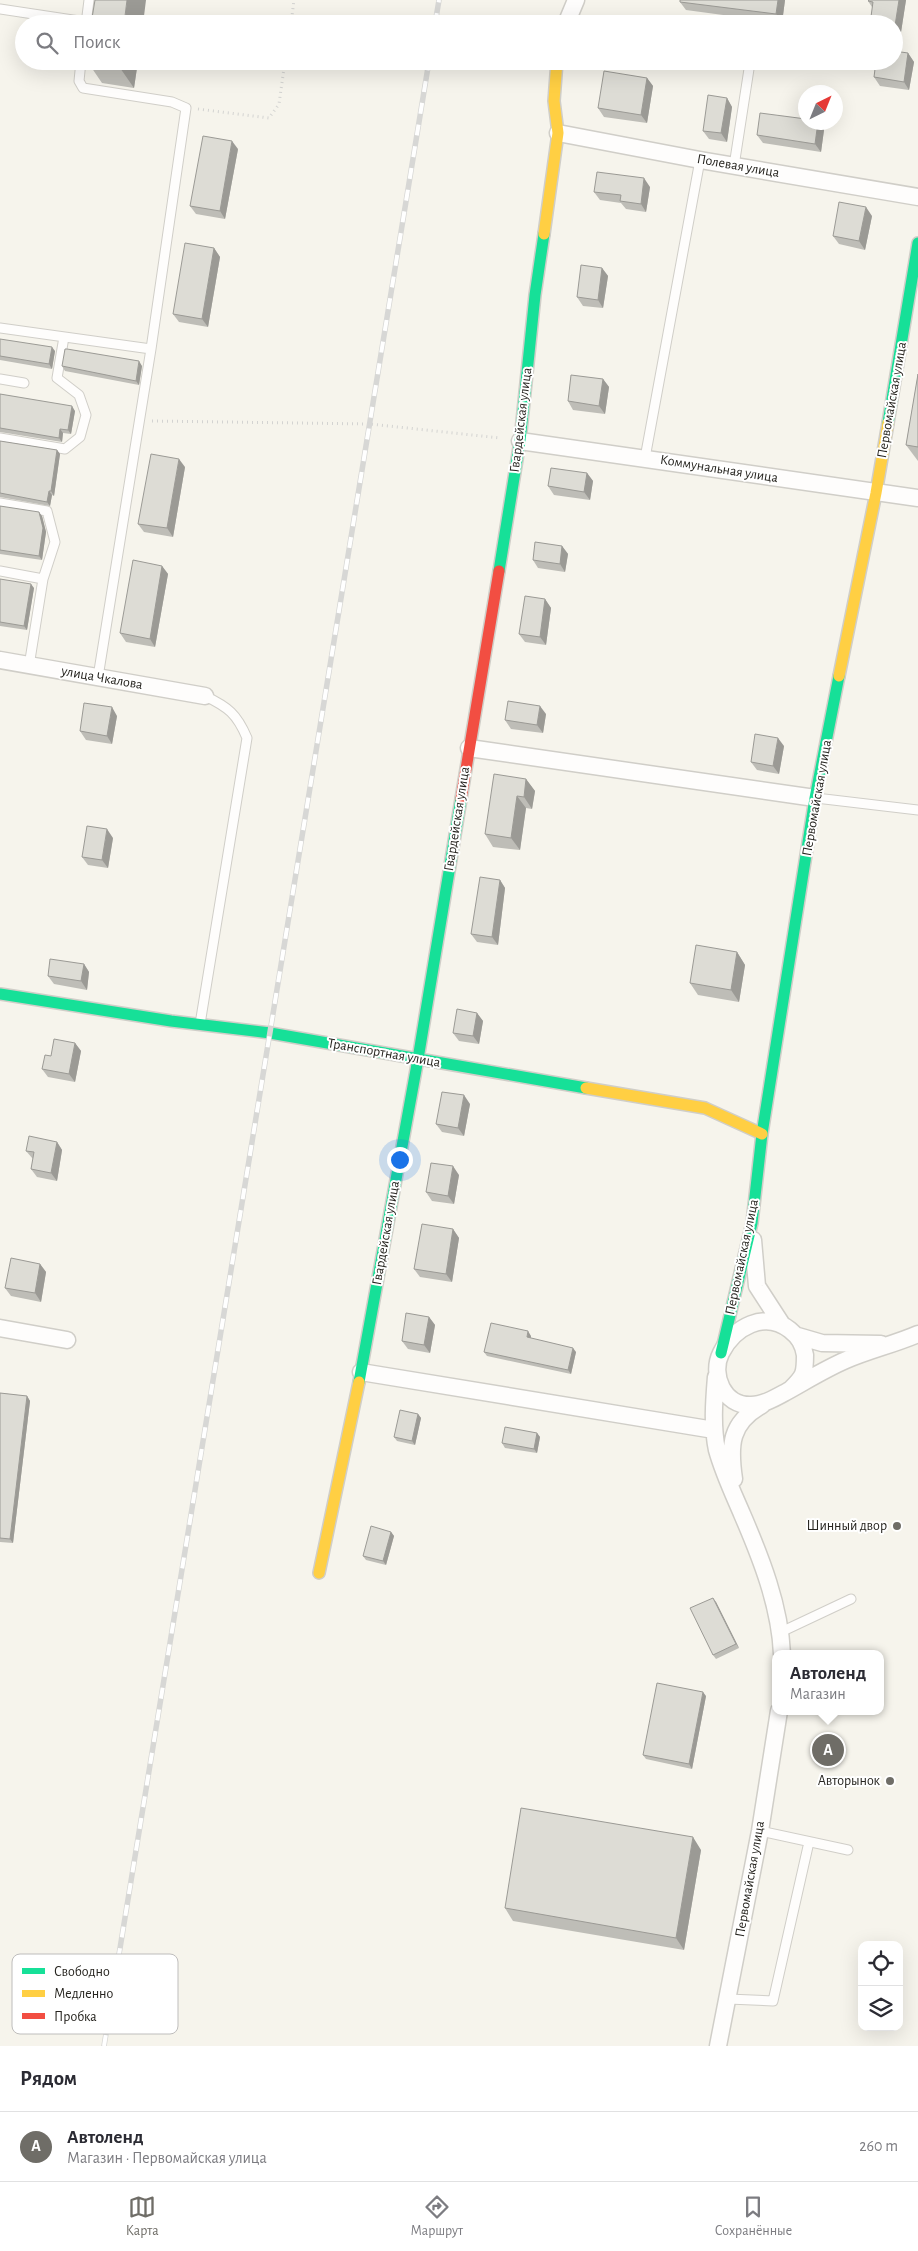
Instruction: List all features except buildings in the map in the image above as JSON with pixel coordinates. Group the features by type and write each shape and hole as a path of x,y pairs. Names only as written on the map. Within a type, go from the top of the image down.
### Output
{"street":[{"path":"570,15 576,0"},
{"name":"Гвардейская улица","path":"319,1573 361,1372 418,1059 520,441 535,295 558,133 554,101 556,70"},
{"name":"Полевая улица","path":"558,133 734,166 918,196"},
{"name":"Первомайская улица","path":"721,1353 752,1223 762,1134 815,798 876,493 918,243"},
{"name":"Коммунальная улица","path":"520,441 918,498"},
{"name":"улица Чкалова","path":"0,660 205,696"},
{"path":"468,748 815,798"},
{"name":"Транспортная улица","path":"0,994 270,1033 705,1108 762,1134"},
{"path":"752,1223 758,1286 781,1323 798,1336 822,1343 893,1345"},
{"path":"781,1323 766,1321 748,1324 735,1335 721,1353 716,1377 714,1430 725,1475 743,1516 775,1606 781,1632 782,1650"},
{"path":"0,1328 67,1340"},
{"path":"743,1516 734,1478 732,1441 736,1429 748,1413 818,1372 918,1334"},
{"path":"791,1389 803,1374 805,1359 804,1348 798,1336"},
{"path":"361,1372 714,1430"},
{"path":"716,1377 724,1392 738,1403 751,1406 769,1401"},
{"name":"Первомайская улица","path":"718,2046 760,1831 778,1715"}],"lane":[{"path":"87,15 89,0"},
{"path":"0,9 37,15"},
{"path":"80,70 79,81 83,88 172,102 186,108 140,421 98,677"},
{"path":"734,166 749,70"},
{"path":"645,458 700,160"},
{"path":"0,328 151,349"},
{"path":"0,438 65,449 80,437 86,415 79,395 57,378 64,337"},
{"path":"0,379 24,383"},
{"path":"0,504 47,511 55,542 43,579 29,666"},
{"path":"0,571 43,579"},
{"path":"200,1024 248,738 240,722 225,705 205,696"},
{"path":"815,798 918,810"},
{"path":"781,1632 851,1599"},
{"path":"760,1831 848,1850"},
{"path":"728,1999 773,2000 809,1842"}],"path":[{"path":"292,15 294,0"},
{"path":"186,108 269,118 279,104 284,70"},
{"path":"140,421 370,424 520,441"}],"railway":[{"path":"436,15 439,0"},
{"path":"119,1954 428,70"},
{"path":"104,2046 106,2034"}],"traffic: fast":[{"path":"499,571 520,441 535,295 544,234"},
{"path":"888,423 918,243"},
{"path":"721,1353 752,1223 762,1134 815,798 839,676"},
{"path":"359,1382 418,1059 461,799"},
{"path":"0,994 171,1021 270,1033 586,1088"}],"traffic: slow":[{"path":"544,234 558,133 554,101 556,70"},
{"path":"839,676 876,493 888,423"},
{"path":"586,1088 705,1108 762,1134"},
{"path":"319,1573 359,1382"}],"traffic: jam":[{"path":"461,799 499,571"}],"place":[{"name":"Шинный двор","path":"897,1526"},
{"name":"Автоленд","path":"828,1750"},
{"name":"Авторынок","path":"890,1781"}]}
